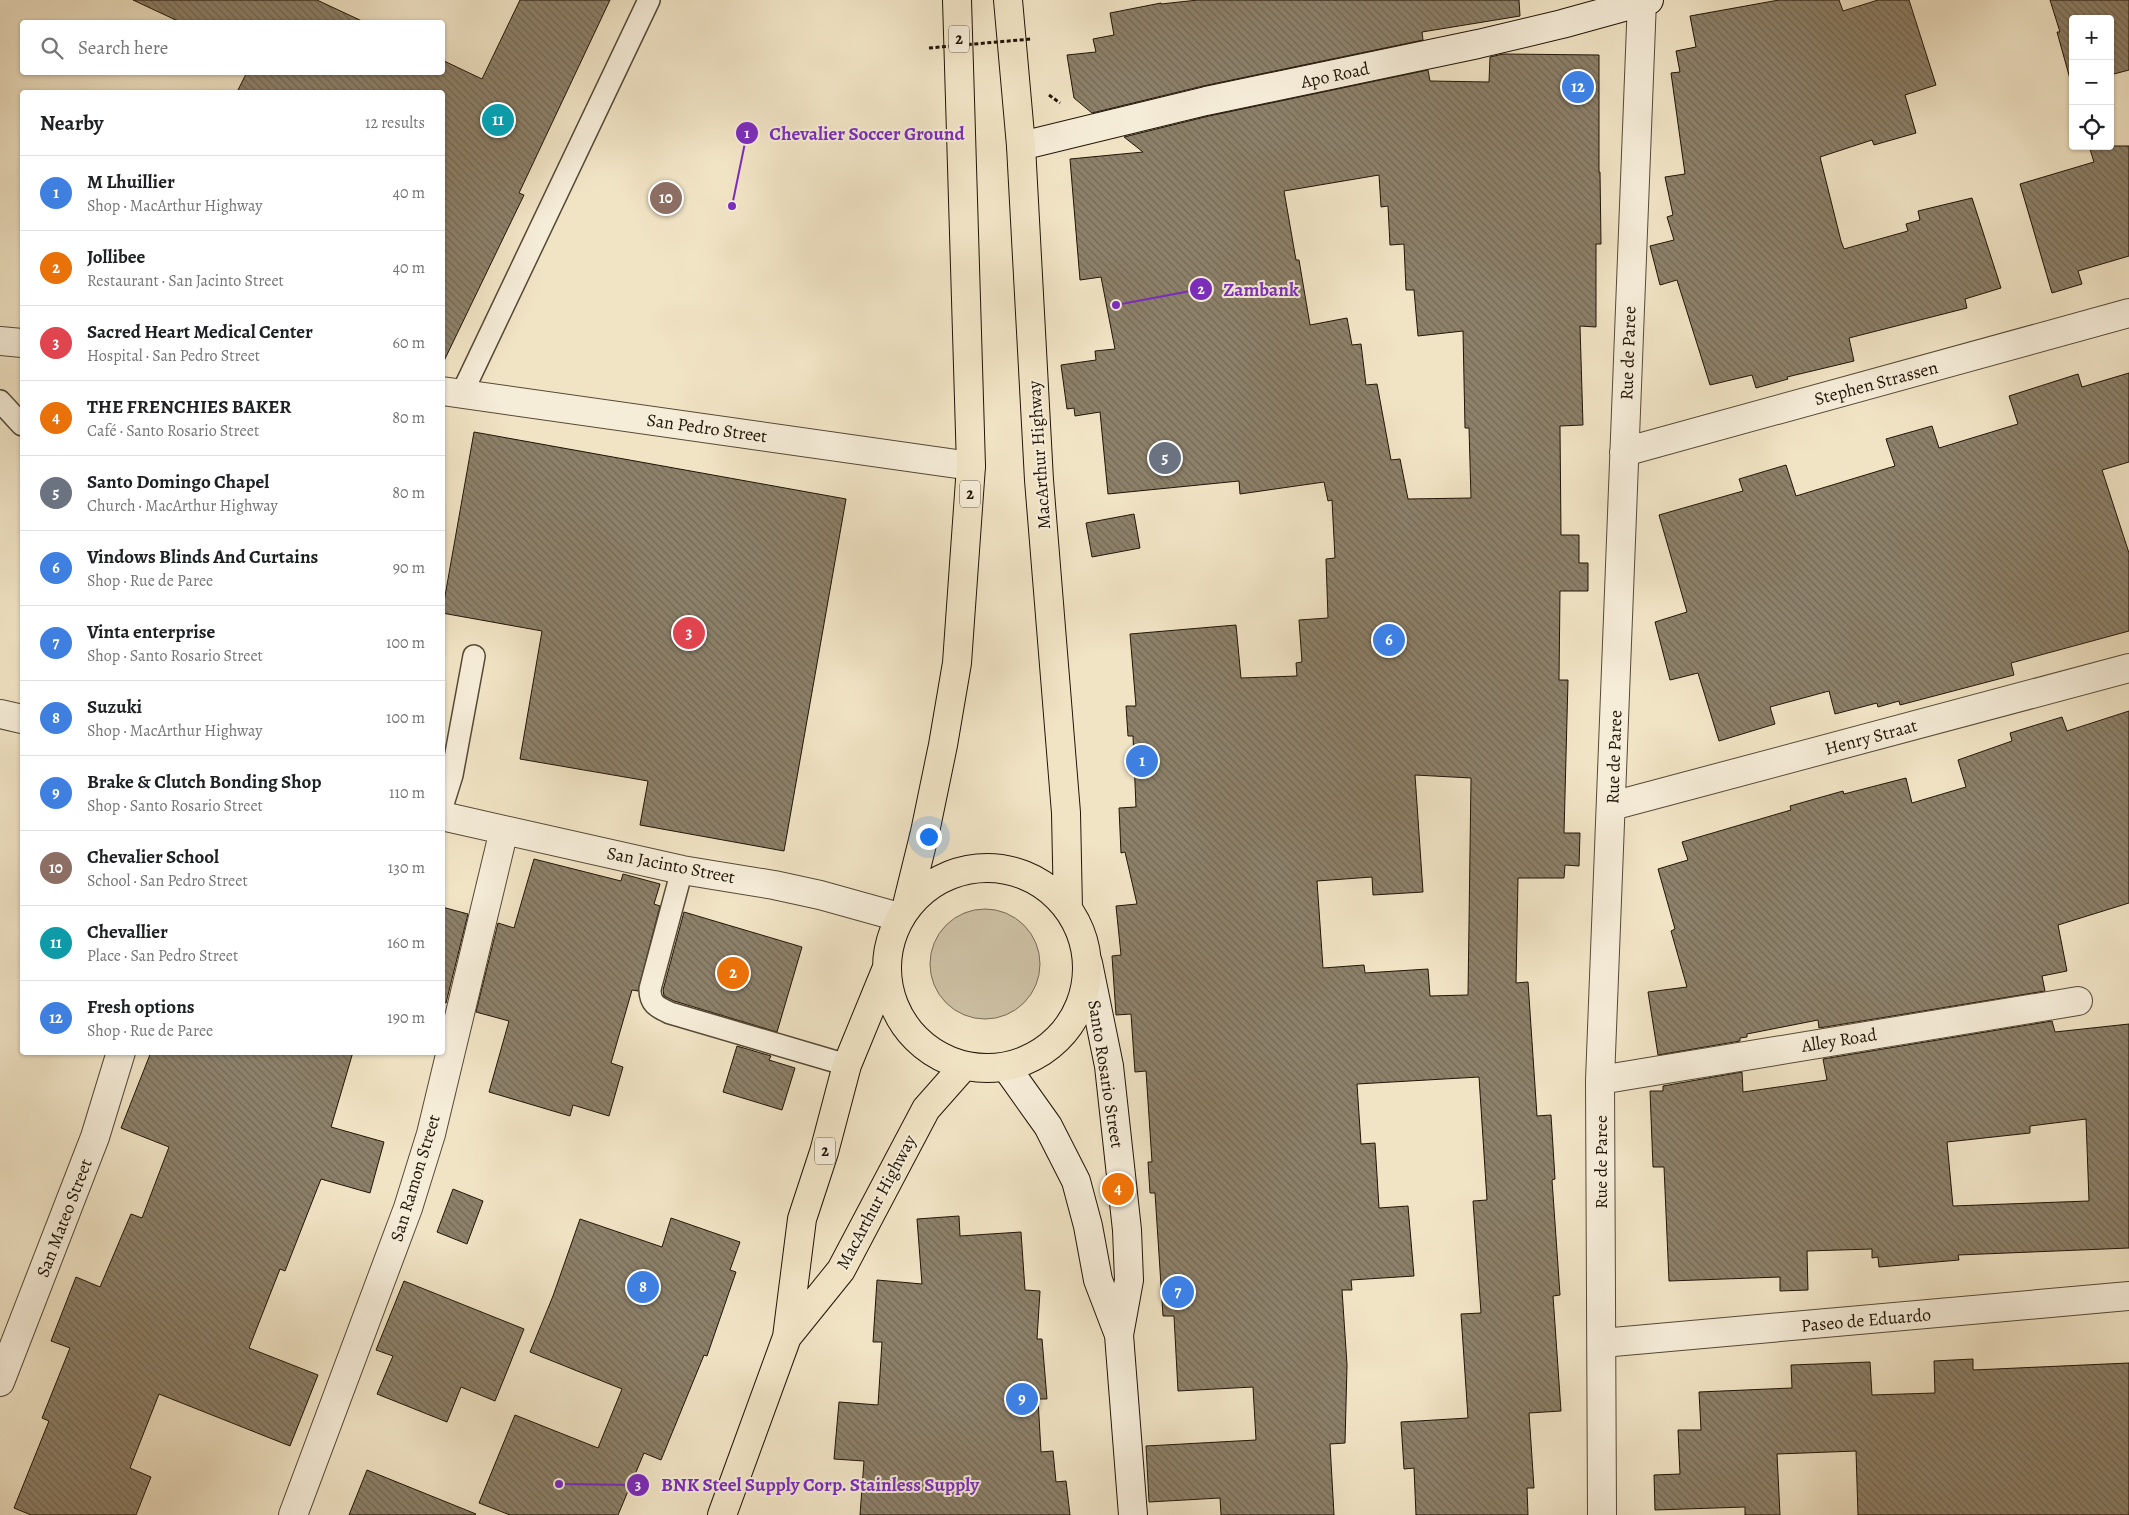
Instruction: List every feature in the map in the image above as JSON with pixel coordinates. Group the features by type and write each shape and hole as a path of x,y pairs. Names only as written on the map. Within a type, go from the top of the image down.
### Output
{"highway":[{"name":"2","path":"903,911 922,890 950,874 970,869 996,868 1022,874 1045,886 1068,910 1082,935 1088,963 1087,984 1081,1005 1065,1032 1048,1049 1025,1061 1006,1067 984,1069 964,1066 944,1059 930,1051 908,1031 893,1006 886,970 889,942 903,911 925,832 957,663 971,466 957,0"},
{"name":"MacArthur Highway","path":"1008,0 1021,146 1039,480 1066,813 1068,910"},
{"name":"MacArthur Highway","path":"722,1515 787,1337 802,1219 824,1152 846,1065 886,970"},
{"name":"MacArthur Highway","path":"787,1337 841,1270 926,1109 964,1066"}],"street":[{"name":"Apo Road","path":"1021,146 1206,101 1478,44 1644,1"},
{"name":"Rue de Paree","path":"1602,1515 1600,1080 1612,806 1624,452 1644,1"},
{"name":"Stephen Strassen","path":"1624,452 2129,313"},
{"path":"0,341 20,343"},
{"name":"San Pedro Street","path":"452,392 971,466"},
{"name":"Henry Straat","path":"1612,806 2129,668"},
{"path":"0,714 20,719"},
{"name":"San Jacinto Street","path":"445,817 682,870 774,885 903,911"},
{"name":"San Ramon Street","path":"292,1515 404,1218 431,1134 504,830"},
{"name":"Santo Rosario Street","path":"1088,963 1108,1066 1127,1230 1129,1280 1119,1335 1133,1515"},
{"name":"Alley Road","path":"1600,1080 2078,1000"},
{"name":"San Mateo Street","path":"0,1382 95,1137 120,1055"},
{"name":"Santo Rosario Street","path":"1006,1067 1048,1126 1076,1181 1088,1226 1098,1280 1119,1335"},
{"name":"Paseo de Eduardo","path":"1602,1343 2129,1296"}],"lane":[{"path":"452,392 649,0"},
{"path":"0,401 20,423"},
{"path":"445,797 452,775 474,656"},
{"path":"682,870 650,988 652,1003 670,1013 846,1065"}],"path":[{"path":"929,48 1031,38"}],"shaded area":[{"path":"985,909 1006,913 1024,925 1036,943 1040,964 1036,985 1024,1003 1006,1015 985,1019 964,1015 946,1003 934,985 930,964 934,943 946,925 964,913"}],"building":[{"path":"133,0 317,0 360,20 176,20"},
{"path":"520,0 610,0 519,193 524,195 445,359 445,90 238,90 246,75 445,75 445,61 482,79"},
{"path":"1198,0 1519,0 1520,16 1422,32 1423,40 1203,86 1092,113 1074,98 1067,55 1096,52 1093,39 1114,35 1110,13 1161,3"},
{"path":"1779,0 1839,0 1843,11 1878,0 1909,0 1936,85 1905,95 1916,133 1874,145 1872,140 1820,157 1841,241 1844,249 1908,231 1906,224 1920,220 1918,211 1972,198 2001,288 1965,299 1967,308 1849,338 1854,361 1787,377 1788,379 1756,388 1752,375 1710,385 1677,280 1660,285 1650,246 1674,240 1667,217 1673,215 1665,177 1685,174 1671,73 1680,72 1676,51 1696,47 1690,16"},
{"path":"2050,0 2129,0 2129,70 2114,74 2114,15 2069,15 2069,75 2057,32 2060,32"},
{"path":"1503,54 1599,55 1601,244 1596,244 1596,327 1580,326 1583,425 1560,426 1561,535 1579,535 1579,563 1588,563 1588,591 1560,591 1559,680 1568,680 1564,833 1580,833 1579,866 1565,865 1564,878 1518,878 1516,983 1528,982 1537,1116 1551,1115 1555,1179 1552,1180 1560,1295 1553,1296 1561,1411 1529,1413 1534,1488 1527,1488 1528,1515 1416,1515 1414,1468 1404,1469 1401,1422 1468,1418 1461,1314 1481,1313 1473,1201 1487,1200 1479,1077 1357,1084 1361,1144 1375,1143 1379,1208 1408,1206 1414,1276 1351,1280 1352,1290 1342,1290 1347,1365 1345,1443 1330,1444 1334,1515 1221,1515 1220,1498 1149,1502 1146,1446 1256,1440 1253,1387 1178,1391 1174,1316 1163,1316 1155,1193 1150,1193 1148,1162 1152,1162 1146,1071 1135,1072 1131,1014 1116,1015 1112,956 1121,955 1116,906 1137,904 1125,852 1121,853 1119,808 1136,807 1133,736 1128,736 1126,706 1136,706 1130,634 1236,625 1241,678 1297,676 1296,663 1302,662 1299,620 1328,618 1326,559 1335,558 1332,500 1328,501 1324,482 1240,494 1239,481 1108,494 1100,412 1075,416 1074,408 1067,409 1061,365 1096,360 1095,351 1115,349 1101,277 1080,280 1070,159 1143,152 1124,137 1209,116 1428,70 1430,81 1489,82 1490,57","holes":["1379,175 1381,207 1388,206 1390,245 1404,244 1406,290 1414,290 1418,336 1463,331 1465,428 1469,428 1471,498 1408,499 1400,459 1391,460 1377,384 1366,385 1361,344 1352,345 1347,318 1310,325 1299,260 1296,260 1284,191","1415,775 1471,778 1468,995 1430,996 1428,969 1365,973 1364,965 1323,968 1317,881 1372,877 1373,895 1423,892"]},
{"path":"2114,146 2129,146 2129,256 2078,271 2082,284 2052,293 2020,184 2094,162 2090,150 2114,150"},
{"path":"2129,373 2129,462 2102,470 2129,553 2129,631 2011,663 2014,675 1900,705 1899,701 1878,707 1877,703 1835,714 1829,691 1770,707 1775,724 1719,741 1698,673 1670,680 1655,622 1687,612 1659,515 1743,491 1739,479 1786,465 1796,496 1895,466 1886,439 1932,426 1939,448 2018,424 2009,396 2078,374 2082,387"},
{"path":"474,432 846,499 784,851 640,825 648,781 520,759 542,631 445,614 445,596"},
{"path":"1134,514 1140,548 1092,557 1086,523"},
{"path":"2129,711 2129,903 2058,925 2067,971 2042,976 2045,991 1819,1028 1818,1020 1747,1034 1747,1037 1740,1038 1740,1041 1658,1055 1648,992 1687,987 1671,931 1675,929 1658,869 1688,860 1682,842 1791,810 1790,806 1843,791 1844,794 1906,778 1912,803 1966,787 1958,760 2012,741 2010,733 2062,717 2067,731"},
{"path":"534,859 621,881 623,874 660,884 654,904 660,906 638,991 632,990 611,1063 623,1067 609,1116 573,1105 570,1116 489,1092 509,1021 476,1012 498,923 514,928"},
{"path":"445,908 468,914 445,1003"},
{"path":"684,912 802,947 777,1032 674,1001 664,996 663,990"},
{"path":"2052,1021 2055,1032 2129,1024 2129,1248 1958,1255 1959,1260 1879,1267 1878,1257 1872,1258 1872,1249 1807,1251 1808,1290 1780,1291 1780,1277 1669,1281 1664,1167 1653,1167 1650,1091 1663,1091 1663,1086 1742,1072 1743,1092 1827,1080 1823,1059","holes":["2086,1119 2089,1201 1953,1206 1947,1142 2030,1133 2030,1126"]},
{"path":"737,1046 771,1056 769,1060 795,1068 782,1110 723,1092"},
{"path":"150,1055 352,1055 331,1127 384,1142 370,1193 321,1179 285,1271 280,1269 249,1348 318,1375 290,1446 159,1394 130,1468 151,1477 136,1515 31,1515 14,1508 49,1421 42,1418 70,1348 51,1341 76,1277 100,1287 131,1214 142,1218 169,1147 121,1128"},
{"path":"453,1189 483,1201 467,1244 437,1232"},
{"path":"959,1216 960,1236 1021,1232 1025,1290 1040,1291 1037,1339 1042,1339 1047,1399 1038,1399 1041,1452 1053,1451 1056,1482 1066,1481 1070,1515 860,1515 864,1461 834,1459 839,1402 878,1405 882,1342 873,1342 877,1280 922,1284 917,1219"},
{"path":"671,1218 740,1242 730,1270 736,1272 707,1356 704,1355 661,1460 644,1453 618,1515 510,1515 479,1503 515,1415 598,1448 622,1389 530,1352 553,1296 580,1219 662,1247"},
{"path":"404,1281 524,1329 495,1401 461,1387 447,1422 377,1394 393,1356 376,1350"},
{"path":"1973,1359 1973,1370 2129,1363 2129,1515 1858,1515 1856,1451 1777,1454 1780,1515 1745,1515 1745,1507 1655,1510 1654,1475 1680,1474 1678,1430 1701,1430 1699,1392 1792,1388 1791,1365 1870,1362 1872,1395 1935,1393 1934,1361"},
{"path":"367,1470 476,1514 349,1515"}],"place":[{"name":"Fresh options","path":"1578,87"},
{"name":"Chevallier","path":"498,120"},
{"name":"Chevalier School","path":"666,198"},
{"name":"Chevalier Soccer Ground","path":"732,206"},
{"name":"Zambank","path":"1116,305"},
{"name":"Santo Domingo Chapel","path":"1165,458"},
{"name":"Sacred Heart Medical Center","path":"689,633"},
{"name":"Vindows Blinds And Curtains","path":"1389,640"},
{"name":"M Lhuillier","path":"1142,761"},
{"name":"Jollibee","path":"733,973"},
{"name":"THE FRENCHIES BAKER","path":"1118,1189"},
{"name":"Suzuki","path":"643,1287"},
{"name":"Vinta enterprise","path":"1178,1292"},
{"name":"Brake & Clutch Bonding Shop","path":"1022,1399"},
{"name":"BNK Steel Supply Corp. Stainless Supply","path":"559,1484"}]}
